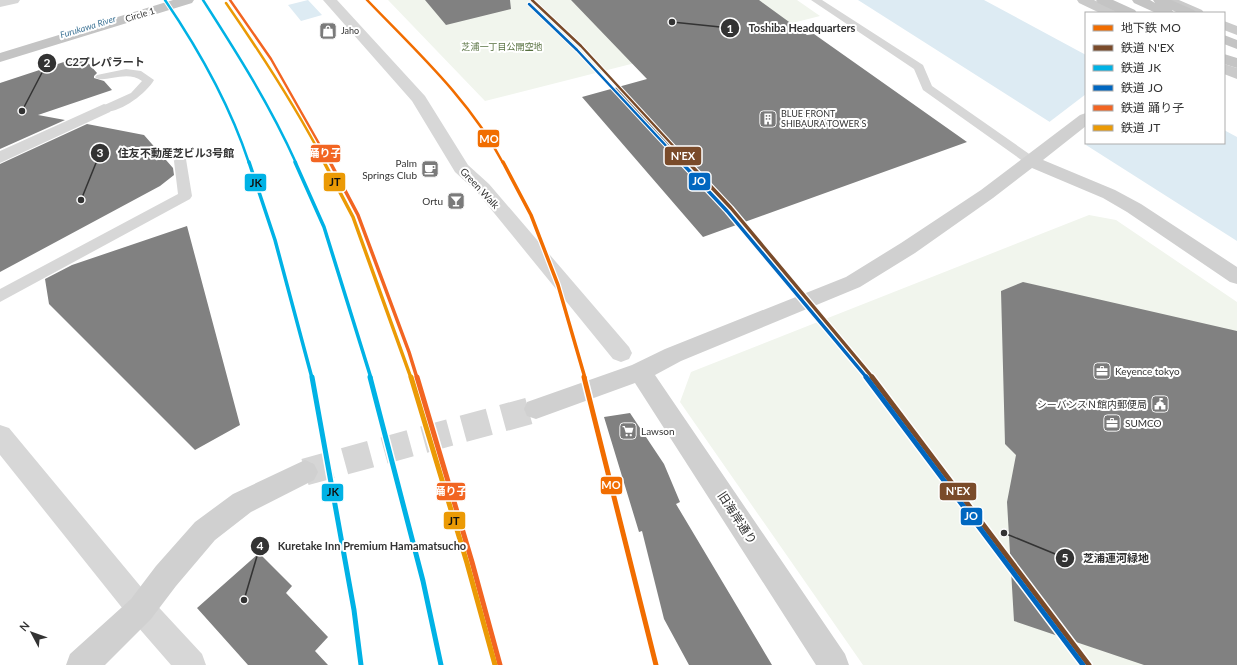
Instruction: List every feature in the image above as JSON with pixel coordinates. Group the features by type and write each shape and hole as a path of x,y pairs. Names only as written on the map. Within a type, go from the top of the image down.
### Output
{"highway":[{"path":"0,47 156,0"},
{"name":"Circle 1","path":"0,58 187,0"},
{"path":"1103,0 1128,12"},
{"path":"1139,0 1165,12"},
{"path":"1160,0 1187,12"},
{"path":"1225,29 1237,35"},
{"path":"1225,39 1237,45"},
{"path":"1225,58 1237,64"}],"main road":[{"path":"1084,0 1109,12"},
{"path":"1168,0 1195,12"},
{"path":"1225,25 1237,31"},
{"path":"1225,68 1237,74"}],"street":[{"path":"0,4 13,0"},
{"name":"Green Walk","path":"330,0 419,99 461,168 483,188 621,353"},
{"path":"0,158 104,109"},
{"path":"536,409 640,372 673,355 853,282 908,248 987,194 1085,119"},
{"path":"1031,161 1109,194 1134,208 1237,277"},
{"name":"旧海岸通り","path":"640,372 834,665"},
{"path":"0,436 141,609 191,665"},
{"path":"81,665 141,609 166,576 205,531 242,503 305,472"}],"lane":[{"path":"816,0 919,67 927,88 1031,161"},
{"path":"101,77 129,72 140,73 148,80 144,89 130,99 104,109"},
{"path":"0,296 185,196 180,153"}],"green space":[{"name":"芝浦一丁目公開空地","path":"388,0 797,0 820,16 485,101"},
{"path":"1089,215 1116,220 1237,302 1237,665 863,665 680,402 691,372"}],"shaded area":[{"path":"308,0 322,15 301,21 288,5"},
{"path":"858,0 984,0 1085,54 1085,144 1225,144 1225,131 1237,137 1237,241"}],"pier":[{"path":"1085,95 1085,144 1087,144 1085,146 1048,123"}],"building":[{"path":"425,0 510,0 511,9 446,25"},
{"name":"BLUE FRONT SHIBAURA TOWER S","path":"571,0 759,0 807,35 814,34 967,142 703,237 582,97 647,79"},
{"path":"82,56 97,73 94,78 104,81 112,90 38,115 65,120 0,149 0,83"},
{"path":"87,124 144,135 173,168 174,175 160,186 0,272 0,164"},
{"path":"187,226 240,425 195,450 49,304 45,279 72,265"},
{"path":"1023,282 1237,331 1237,665 1144,665 1014,621 1007,502 1016,455 1005,444 1001,291"},
{"path":"630,413 664,464 680,502 676,504 772,665 689,665 664,619 642,531 639,532 604,417"},
{"path":"259,553 292,586 286,593 328,637 315,651 328,665 248,665 197,608"}],"tunnel":[{"path":"305,472 536,409"}],"metro line":[{"name":"MO","path":"367,0 435,71 467,109 496,149 531,215 558,285 576,344 656,665"}],"rail line":[{"name":"JK","path":"165,0 185,29 211,76 244,148 275,240 313,381 354,610 361,665"},
{"name":"JK","path":"203,0 245,65 284,136 324,227 367,364 423,581 441,665"},
{"name":"踊り子","path":"230,0 271,59 312,128 358,215 409,352 472,562 500,665"},
{"name":"N'EX","path":"532,0 581,46 731,208 872,377 1089,665"},
{"name":"JT","path":"226,3 267,62 308,130 353,217 404,354 467,563 495,665"},
{"name":"JO","path":"529,4 577,50 727,211 868,380 1083,665"}],"place":[{"name":"Toshiba Headquarters","path":"672,22"},
{"name":"Jaho","path":"328,31"},
{"name":"C2プレパラート","path":"22,111"},
{"name":"BLUE FRONT SHIBAURA TOWER S","path":"768,119"},
{"name":"Palm Springs Club","path":"430,169"},
{"name":"住友不動産芝ビル3号館","path":"81,200"},
{"name":"Ortu","path":"456,201"},
{"name":"Keyence tokyo","path":"1102,371"},
{"name":"シーバンスＮ館内郵便局","path":"1160,404"},
{"name":"SUMCO","path":"1112,423"},
{"name":"Lawson","path":"628,431"},
{"name":"芝浦運河緑地","path":"1004,533"},
{"name":"Kuretake Inn Premium Hamamatsucho","path":"244,600"}],"water label":[{"name":"Furukawa River","path":"88,27"}]}
